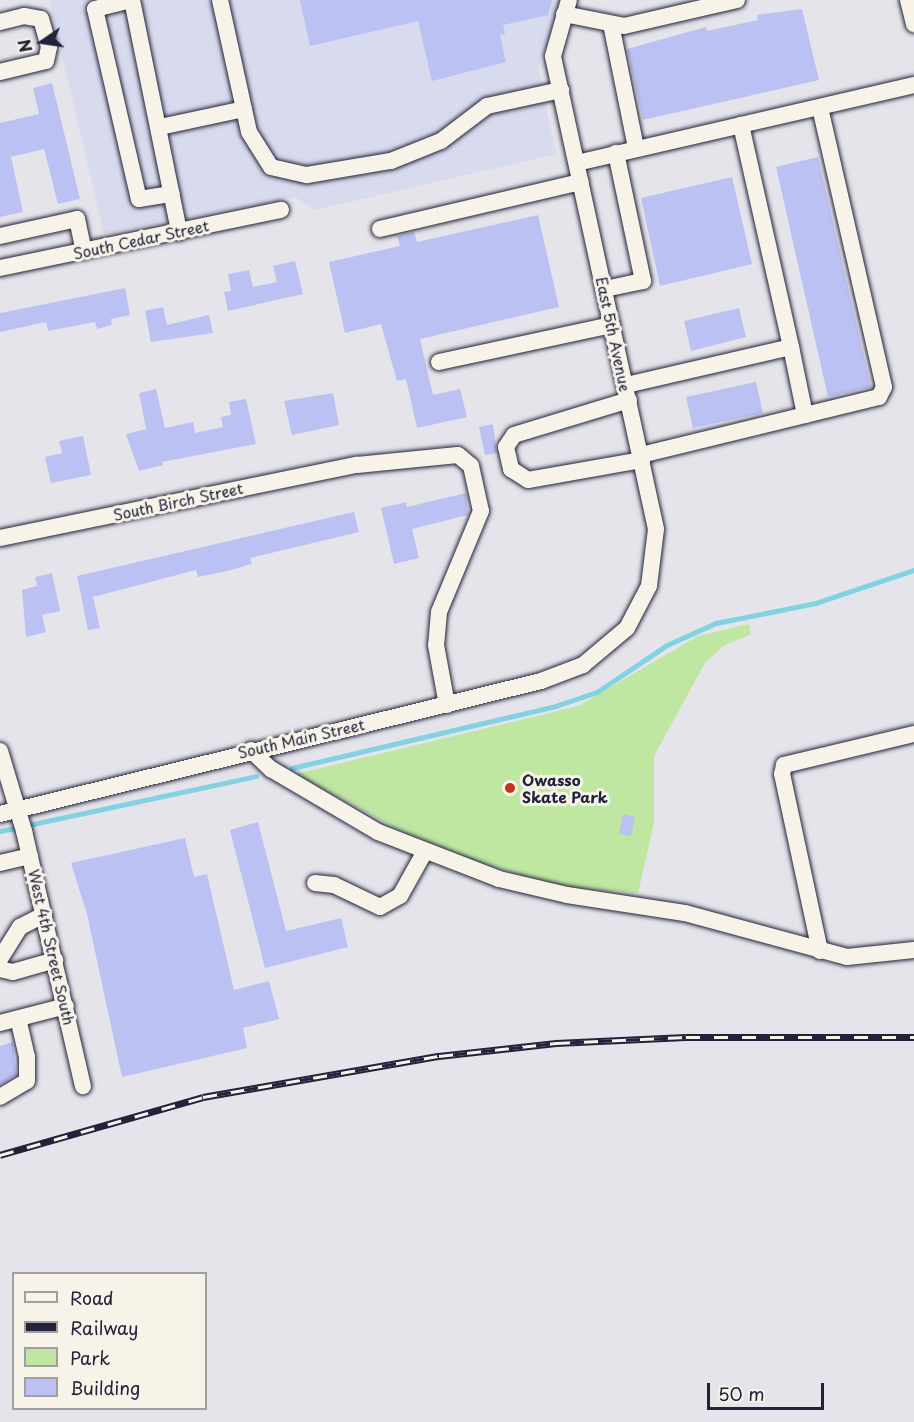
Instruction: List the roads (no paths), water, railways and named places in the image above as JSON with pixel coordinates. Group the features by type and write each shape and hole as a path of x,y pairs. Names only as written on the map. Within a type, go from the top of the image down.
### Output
{"street":[{"path":"172,194 139,200 95,9 131,0 160,127 179,232"},
{"path":"220,0 249,132 271,167 307,175 391,161 441,141 487,106 561,90"},
{"path":"566,7 624,27 737,0"},
{"path":"908,0 914,24"},
{"name":"East 5th Avenue","path":"566,7 553,56 656,529 649,586 627,628 598,654"},
{"path":"0,22 24,16 41,19 49,47 46,61 0,72"},
{"path":"610,24 636,148"},
{"path":"577,163 914,85"},
{"path":"791,347 627,393 514,435 506,447 511,469 528,480 642,457 879,397 884,387 820,107"},
{"path":"160,127 244,109"},
{"path":"741,125 805,415"},
{"path":"605,289 643,281 616,153"},
{"path":"380,229 581,182"},
{"name":"South Cedar Street","path":"0,268 281,210"},
{"path":"0,236 77,219 84,250"},
{"path":"439,363 612,325"},
{"name":"South Birch Street","path":"0,538 357,465 445,453 466,458 471,466 481,511 440,612 436,645 447,705"},
{"name":"South Main Street","path":"8,811 251,750 447,705 561,674 598,654"},
{"path":"820,951 782,774 784,765 914,734"},
{"path":"251,750 271,769 378,832 424,853 500,879 567,895 685,913 847,957 914,950"},
{"name":"West 4th Street South","path":"0,751 8,811 30,856 83,1086"},
{"path":"315,883 334,885 380,907 400,896 424,853"},
{"path":"0,863 30,856"},
{"path":"0,958 20,927 44,915"},
{"path":"0,969 13,972 55,960"},
{"path":"0,1023 66,1006"},
{"path":"0,1097 27,1081 27,1057 18,1018"}],"waterway":[{"path":"292,768 553,707 597,692 667,645 716,623 816,603 914,570"},
{"path":"33,824 256,776"},
{"path":"0,831 15,828"}],"railway":[{"path":"0,1155 203,1097 439,1056 556,1043 686,1037 914,1037"}],"place":[{"name":"Owasso Skate Park","path":"510,788"}]}
